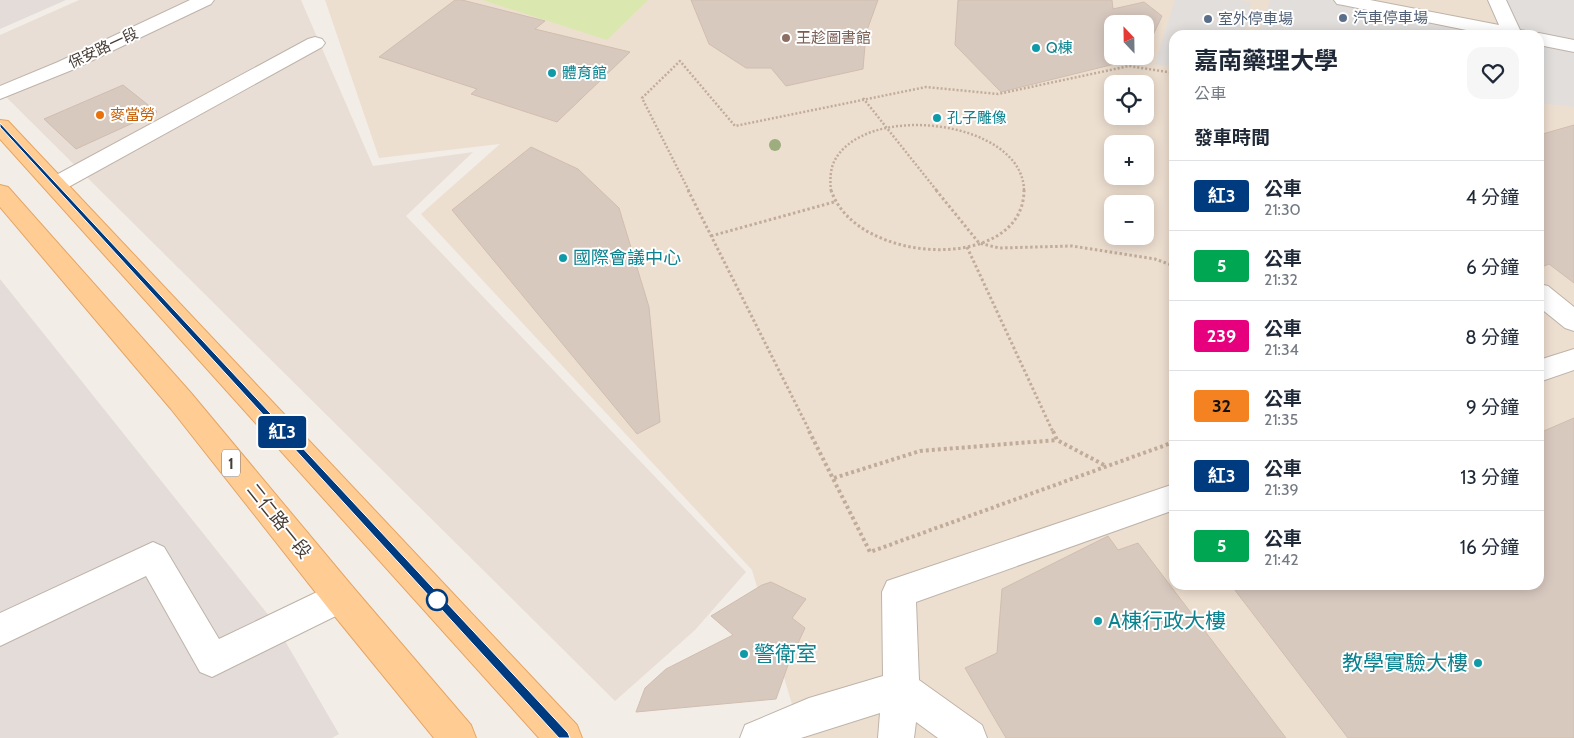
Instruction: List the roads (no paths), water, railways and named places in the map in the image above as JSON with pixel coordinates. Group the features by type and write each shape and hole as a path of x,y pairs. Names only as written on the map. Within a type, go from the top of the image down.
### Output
{"main road":[{"path":"0,126 564,738"},
{"name":"二仁路一段","path":"0,192 181,401 340,597 458,738"}],"street":[{"name":"保安路一段","path":"0,93 65,66 206,0"},
{"path":"1343,0 1495,30"},
{"path":"1497,0 1513,30"},
{"path":"1544,40 1574,46"},
{"path":"55,185 315,43"},
{"path":"1544,298 1574,321"},
{"path":"1544,369 1574,359"},
{"path":"896,738 901,689 899,592 1169,499"},
{"path":"0,630 153,557 212,660 340,597"},
{"path":"758,738 809,716 901,689"},
{"path":"901,689 969,738"}],"place":[{"name":"汽車停車場","path":"1343,18"},
{"name":"室外停車場","path":"1208,19"},
{"name":"王趁圖書館","path":"786,38"},
{"name":"Q棟","path":"1036,48"},
{"name":"體育館","path":"552,73"},
{"name":"麥當勞","path":"100,115"},
{"name":"孔子雕像","path":"937,118"},
{"name":"國際會議中心","path":"563,258"},
{"name":"A棟行政大樓","path":"1098,621"},
{"name":"警衛室","path":"744,654"},
{"name":"教學實驗大樓","path":"1478,663"}]}
